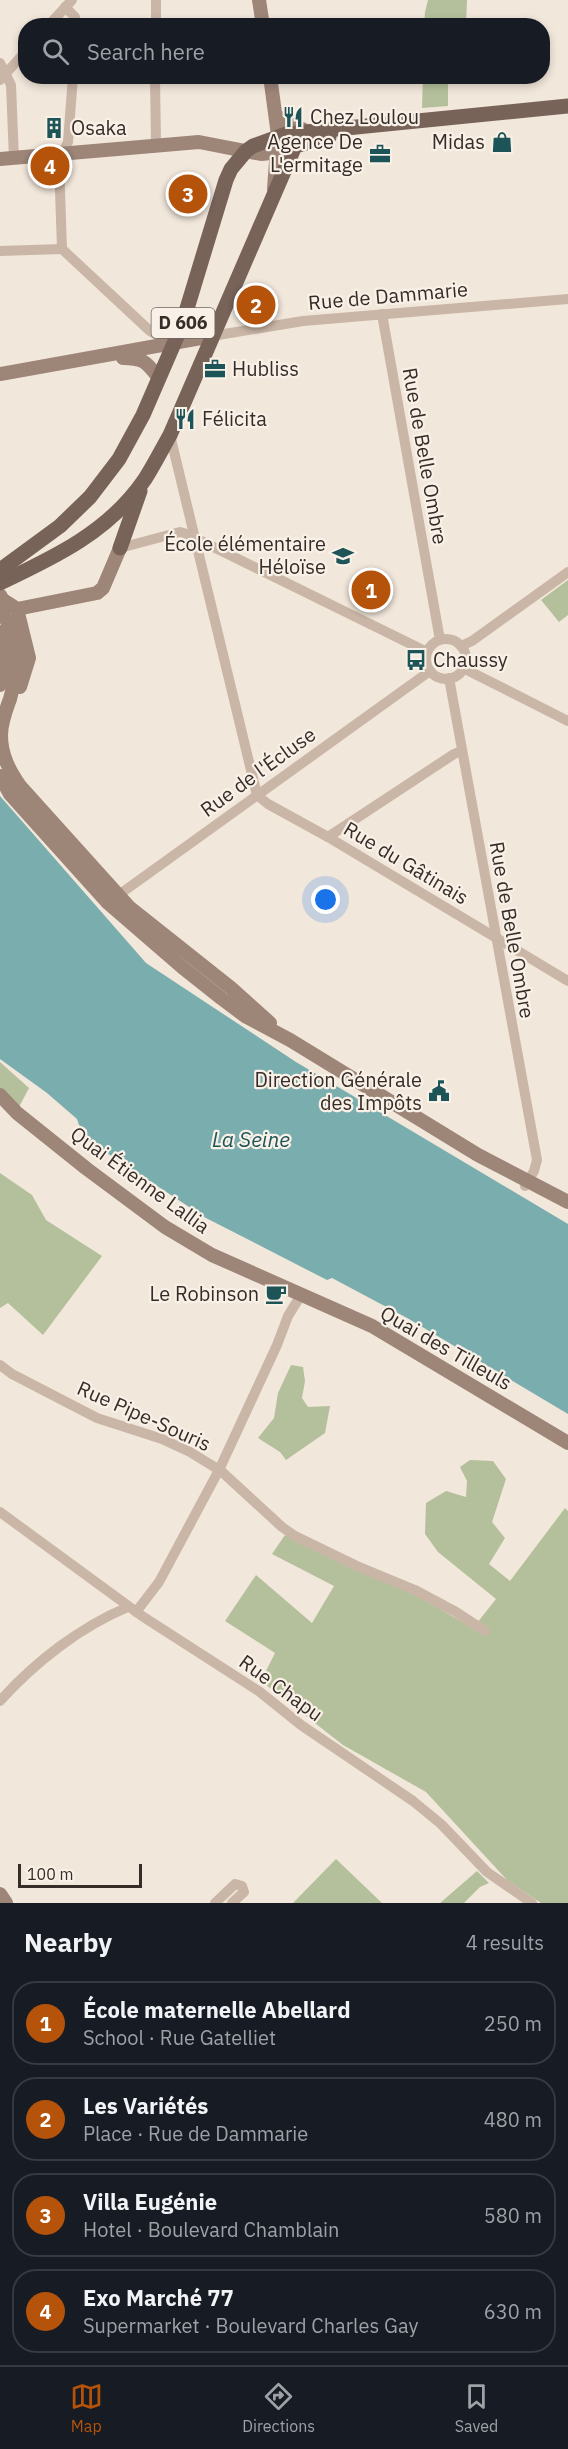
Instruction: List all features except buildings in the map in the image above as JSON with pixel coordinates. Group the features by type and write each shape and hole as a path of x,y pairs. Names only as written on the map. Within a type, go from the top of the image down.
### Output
{"main road":[{"name":"D 606","path":"0,583 99,486 131,441 184,320 226,180 231,169 246,151 261,141 278,135 306,131 568,106"},
{"path":"295,146 320,138 568,116"},
{"name":"D 606","path":"0,583 56,556 89,535 122,507 144,480 170,435 295,146"},
{"path":"120,548 144,480"}],"street":[{"path":"156,0 156,18"},
{"path":"259,0 262,18"},
{"path":"55,18 68,3 75,18"},
{"path":"0,58 18,54"},
{"path":"3,77 18,59"},
{"path":"0,63 3,77 11,86 7,159 200,142 261,153 278,152 295,146"},
{"path":"62,249 59,161 68,142 72,84"},
{"path":"155,84 156,145"},
{"path":"271,84 278,135 274,191"},
{"path":"276,116 306,131"},
{"path":"222,145 231,169"},
{"path":"0,250 62,249 150,331 174,344"},
{"name":"Rue de Dammarie","path":"212,336 303,321 568,299"},
{"name":"Rue de Belle Ombre","path":"382,314 440,640"},
{"path":"0,374 212,336"},
{"path":"0,380 116,358 139,358 159,378"},
{"path":"170,435 257,795"},
{"path":"17,609 97,593 103,588 120,548 180,532 427,652"},
{"path":"460,646 472,641 568,572"},
{"path":"0,583 3,600 17,609 29,658 9,724 5,774"},
{"path":"0,610 14,636 17,653 15,674 1,733 5,774 21,807 173,960 245,1016 290,1040 506,1171 568,1212"},
{"path":"0,632 6,652 5,668 0,685"},
{"path":"440,640 451,640 460,646 465,657 463,668 459,673 449,678 438,677 430,671 427,665 427,652 430,647 440,640"},
{"path":"463,668 568,721"},
{"name":"Rue de l'Écluse","path":"113,899 430,671"},
{"name":"Rue de Belle Ombre","path":"449,678 537,1160 527,1184"},
{"path":"328,837 453,754 461,752"},
{"name":"Rue du Gâtinais","path":"257,795 268,804 328,837 568,981"},
{"name":"Quai Étienne Lallia","path":"0,1095 17,1113 165,1227 212,1255 301,1295"},
{"path":"527,1184 568,1202"},
{"path":"0,1701 13,1687 81,1630 132,1609 159,1582 225,1458 277,1346 288,1316 301,1295"},
{"name":"Quai des Tilleuls","path":"301,1295 372,1326 568,1443"},
{"name":"Rue Pipe-Souris","path":"0,1365 12,1374 98,1418 162,1439 190,1452 219,1470 295,1536 357,1566 415,1590 456,1611 485,1631"},
{"name":"Rue Chapu","path":"0,1512 132,1609 260,1692 301,1725 413,1801 441,1824 487,1872 532,1903"},
{"path":"215,1903 235,1884 242,1886 244,1892 232,1903"},
{"path":"0,1894 6,1903"}],"green space":[{"path":"428,0 467,0 466,18 425,18"},
{"path":"423,84 448,84 448,106 422,108"},
{"path":"568,580 568,615 559,622 541,600"},
{"path":"0,1062 29,1088 19,1107 0,1089"},
{"path":"0,1173 32,1195 46,1220 102,1256 43,1335 8,1303 0,1308"},
{"path":"291,1365 303,1367 305,1381 302,1398 308,1407 330,1406 325,1433 286,1460 280,1452 258,1438 274,1418 278,1393"},
{"path":"470,1460 493,1461 506,1479 492,1522 505,1538 489,1564 510,1581 565,1508 568,1511 568,1903 541,1903 507,1880 426,1792 343,1745 261,1681 275,1653 225,1621 256,1575 312,1623 334,1586 272,1554 285,1535 412,1593 473,1628 496,1599 438,1552 425,1534 426,1503 446,1491 466,1497 467,1481 460,1467"},
{"path":"336,1859 382,1903 293,1903"},
{"path":"477,1871 489,1883 480,1887 464,1903 440,1903"}],"water":[{"name":"La Seine","path":"0,796 146,963 296,1062 568,1224 568,1414 409,1319 332,1278 327,1280 206,1218 84,1138 87,1130 79,1125 77,1119 47,1093 0,1059"}],"place":[{"name":"Chez Loulou","path":"293,117"},
{"name":"Osaka","path":"54,128"},
{"name":"Midas","path":"502,142"},
{"name":"Agence De L'ermitage","path":"380,154"},
{"name":"Exo Marché 77","path":"50,166"},
{"name":"Villa Eugénie","path":"188,194"},
{"name":"Les Variétés","path":"256,305"},
{"name":"Hubliss","path":"215,369"},
{"name":"Félicita","path":"185,419"},
{"name":"École élémentaire Héloïse","path":"343,556"},
{"name":"École maternelle Abellard","path":"371,590"},
{"name":"Chaussy","path":"416,660"},
{"name":"Direction Générale des Impôts","path":"439,1091"},
{"name":"Le Robinson","path":"276,1294"}]}
